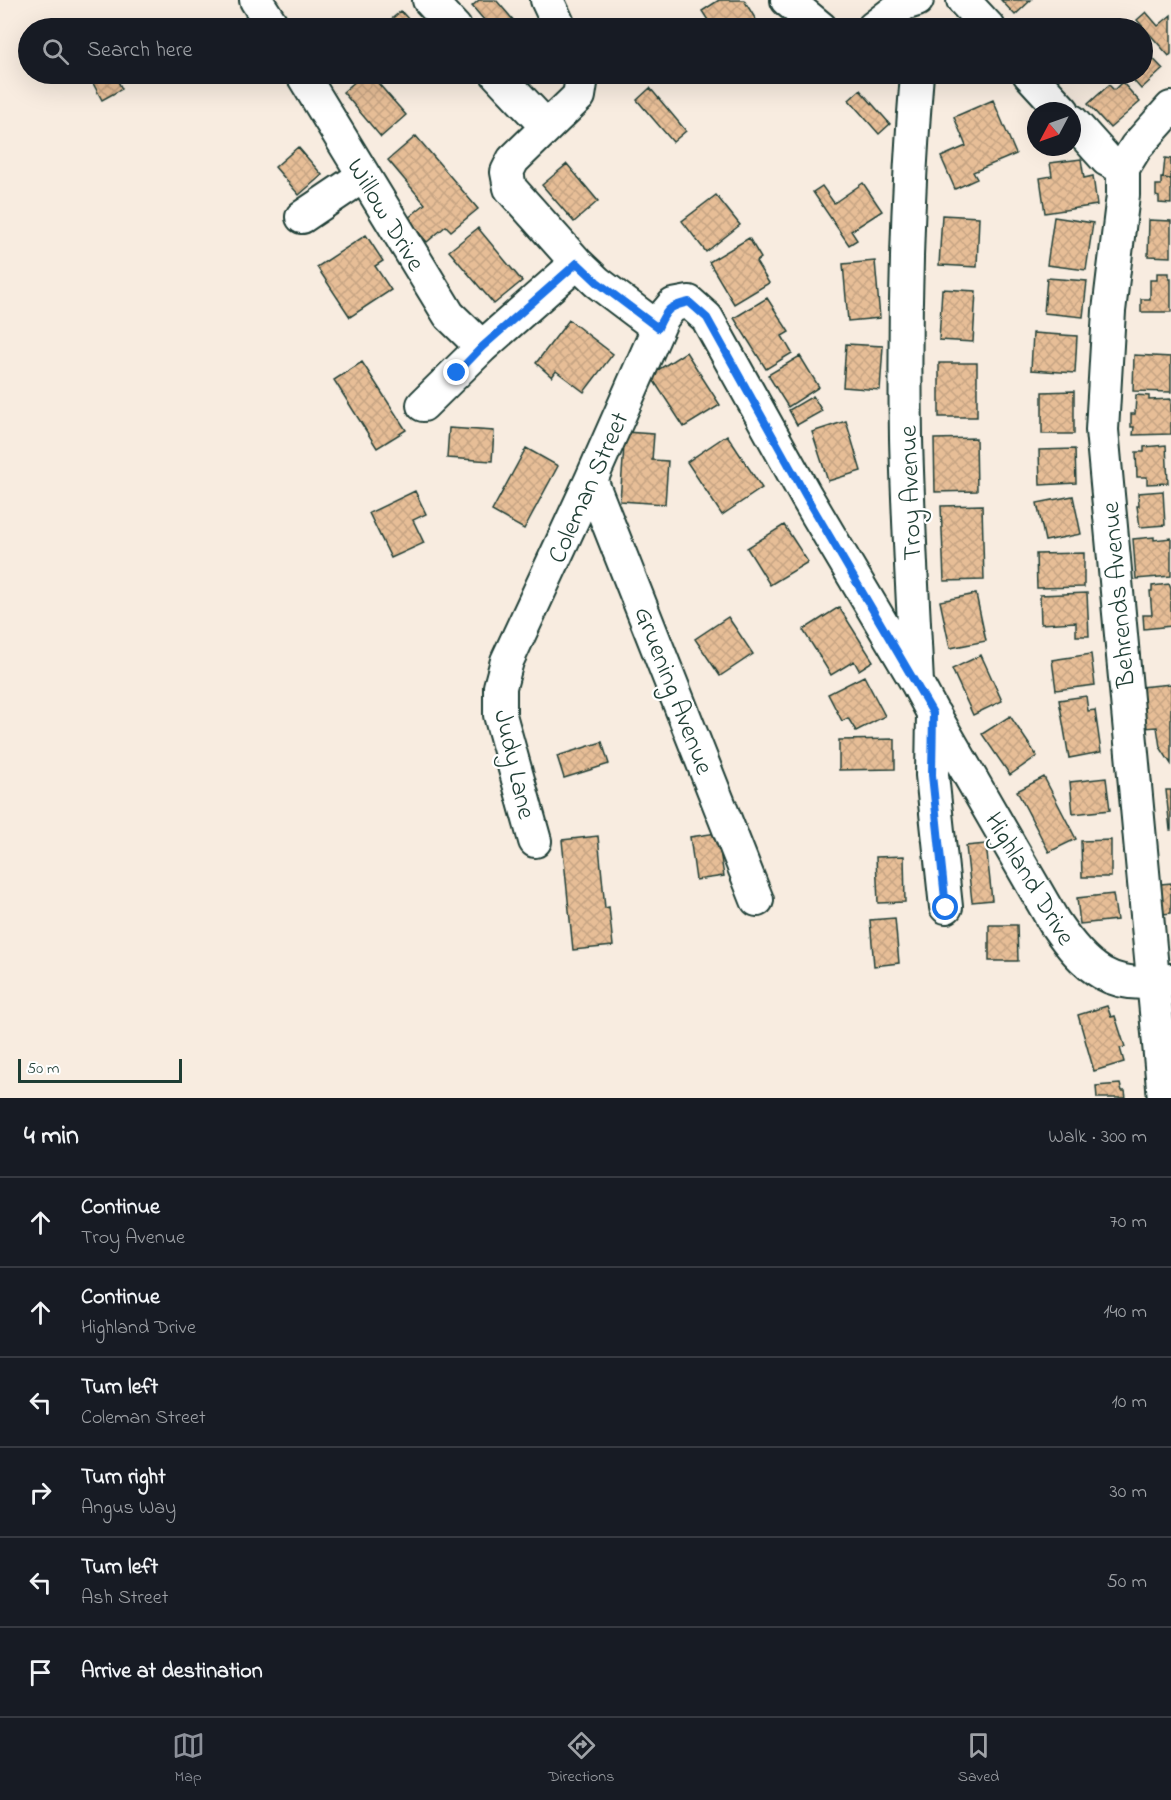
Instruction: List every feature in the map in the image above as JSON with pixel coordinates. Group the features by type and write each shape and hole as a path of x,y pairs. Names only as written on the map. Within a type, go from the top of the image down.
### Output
{"street":[{"path":"256,0 268,18"},
{"path":"429,0 446,18"},
{"path":"547,0 555,18"},
{"path":"787,0 809,18"},
{"path":"886,18 904,4 917,0 918,18"},
{"path":"963,0 980,18"},
{"name":"Willow Drive","path":"308,84 449,315 482,347"},
{"path":"506,84 546,126"},
{"path":"581,84 579,96 513,160 507,172 510,188 597,282 658,328"},
{"name":"Troy Avenue","path":"916,84 905,317 906,439 917,683 933,713 932,775 946,908"},
{"path":"1038,84 1055,102"},
{"path":"1081,131 1107,160 1123,168 1136,147 1171,108"},
{"name":"Behrends Avenue","path":"1123,168 1123,195 1109,311 1102,430 1162,982 1164,1098"},
{"path":"302,217 363,176"},
{"path":"423,405 482,347 577,263"},
{"name":"Coleman Street","path":"500,687 507,661 663,317 673,305 689,302 707,318 806,496 917,683"},
{"name":"Gruening Avenue","path":"591,480 757,900"},
{"name":"Judy Lane","path":"500,687 500,716 535,841"},
{"name":"Highland Drive","path":"933,713 1054,922 1074,950 1099,973 1127,983 1162,982"}],"building":[{"path":"479,0 496,0 512,18 482,18 472,6"},
{"path":"719,0 744,0 755,18 707,18 702,11"},
{"path":"1001,0 1031,0 1015,15"},
{"path":"401,11 407,18 393,18"},
{"path":"1146,12 1151,18 1139,18"},
{"path":"1171,15 1171,54 1169,56 1153,38 1153,20 1158,26"},
{"path":"1153,59 1163,69 1153,78"},
{"path":"93,84 119,84 122,89 102,100"},
{"path":"352,84 379,84 406,115 381,137 343,92"},
{"path":"1120,84 1124,84 1140,102 1110,128 1088,104 1109,85 1114,90"},
{"path":"1137,84 1146,84 1141,89"},
{"path":"650,88 686,131 673,142 637,100"},
{"path":"860,90 890,124 879,134 849,100"},
{"path":"993,100 1016,154 973,172 977,179 955,189 941,157 966,146 954,117"},
{"path":"416,136 478,209 451,231 446,226 427,242 407,219 425,204 388,160"},
{"path":"298,147 322,175 299,195 275,167"},
{"path":"1165,158 1171,159 1171,179 1163,178"},
{"path":"1081,159 1084,178 1093,176 1097,205 1045,213 1040,178 1052,176 1050,163"},
{"path":"567,164 598,201 574,222 542,185"},
{"path":"1161,178 1171,179 1171,204 1159,203 1159,197 1156,196 1156,185 1161,185"},
{"path":"863,183 882,211 851,231 857,240 849,245 813,192 822,186 834,203"},
{"path":"716,195 740,225 706,252 682,221"},
{"path":"942,215 979,217 977,267 939,265"},
{"path":"1054,217 1093,223 1086,270 1047,265"},
{"path":"1149,220 1171,221 1171,257 1148,256"},
{"path":"478,228 522,281 494,304 449,251"},
{"path":"366,235 383,261 375,266 391,290 350,317 317,267"},
{"path":"749,238 761,258 756,262 769,283 734,304 709,262"},
{"path":"875,261 880,318 848,321 843,264"},
{"path":"1157,273 1169,273 1171,312 1141,312 1141,299 1150,299 1150,280 1157,280"},
{"path":"1047,278 1087,281 1083,317 1044,313"},
{"path":"942,289 976,291 973,342 939,340"},
{"path":"767,298 789,332 782,336 792,353 766,369 734,318"},
{"path":"569,320 613,354 584,392 556,371 552,377 536,363"},
{"path":"1033,333 1077,336 1075,373 1031,370"},
{"path":"846,344 883,346 880,390 843,387"},
{"path":"686,352 720,405 684,427 650,375"},
{"path":"1134,355 1171,357 1171,392 1133,391"},
{"path":"800,356 819,387 788,407 768,375"},
{"path":"362,362 406,430 377,448 334,380"},
{"path":"939,363 977,363 977,417 939,417"},
{"path":"1074,391 1074,434 1042,434 1042,392"},
{"path":"1136,395 1149,396 1149,400 1171,399 1171,434 1133,435 1131,414 1135,414"},
{"path":"813,396 822,411 797,425 789,410"},
{"path":"846,421 861,471 828,481 812,432"},
{"path":"449,428 494,431 492,461 447,458"},
{"path":"625,432 654,434 652,460 668,461 665,504 620,501"},
{"path":"727,435 762,488 722,515 687,462"},
{"path":"976,438 977,491 935,492 934,439"},
{"path":"1166,445 1168,483 1147,484 1147,477 1137,477 1136,452 1144,452 1144,447"},
{"path":"526,448 558,466 524,529 492,511"},
{"path":"1075,449 1076,483 1040,485 1039,450"},
{"path":"415,491 426,514 413,520 424,543 391,558 369,513"},
{"path":"1163,491 1165,525 1140,527 1138,493"},
{"path":"1073,496 1081,534 1045,541 1037,503"},
{"path":"982,505 984,580 944,581 941,506"},
{"path":"784,525 808,562 770,585 747,548"},
{"path":"1154,537 1154,540 1171,538 1171,576 1136,579 1133,539"},
{"path":"1084,553 1084,587 1037,588 1036,554"},
{"path":"1169,584 1171,626 1144,629 1143,615 1152,615 1150,591 1152,591 1152,586"},
{"path":"1087,593 1089,636 1076,636 1076,622 1041,624 1040,595"},
{"path":"976,594 986,641 950,648 940,601"},
{"path":"839,607 873,661 859,670 854,661 831,675 803,630"},
{"path":"728,617 753,654 720,676 695,639"},
{"path":"1091,654 1095,685 1056,690 1052,660"},
{"path":"981,655 1002,701 973,715 952,669"},
{"path":"864,676 885,716 856,731 848,718 842,721 828,694"},
{"path":"1171,684 1171,764 1160,747 1157,727 1144,728 1140,687"},
{"path":"1086,696 1088,711 1095,710 1101,752 1069,758 1059,700"},
{"path":"1010,716 1037,756 1010,775 982,734"},
{"path":"895,739 895,769 839,770 839,740"},
{"path":"602,742 609,764 564,778 557,756"},
{"path":"1044,777 1076,839 1049,852 1017,791"},
{"path":"1106,778 1110,810 1073,814 1070,782"},
{"path":"1166,790 1171,790 1171,830 1170,830"},
{"path":"717,833 724,876 696,880 690,837"},
{"path":"598,836 605,908 609,907 613,946 573,950 562,840"},
{"path":"1111,840 1111,877 1082,877 1081,841"},
{"path":"986,844 992,900 972,902 966,846"},
{"path":"904,856 905,902 878,903 876,857"},
{"path":"1171,883 1171,913 1163,914 1161,884"},
{"path":"1113,894 1117,920 1080,924 1077,898"},
{"path":"895,918 899,963 874,966 870,920"},
{"path":"989,925 1017,925 1018,961 989,961"},
{"path":"1107,1006 1111,1017 1115,1016 1125,1047 1120,1048 1124,1062 1094,1071 1078,1015"},
{"path":"1120,1084 1122,1091 1125,1091 1126,1098 1097,1098 1096,1086"}],"route":[{"path":"457,373 482,347 577,263 597,282 658,328 663,317 673,305 689,302 707,318 806,496 933,713 932,775 946,908"}]}
